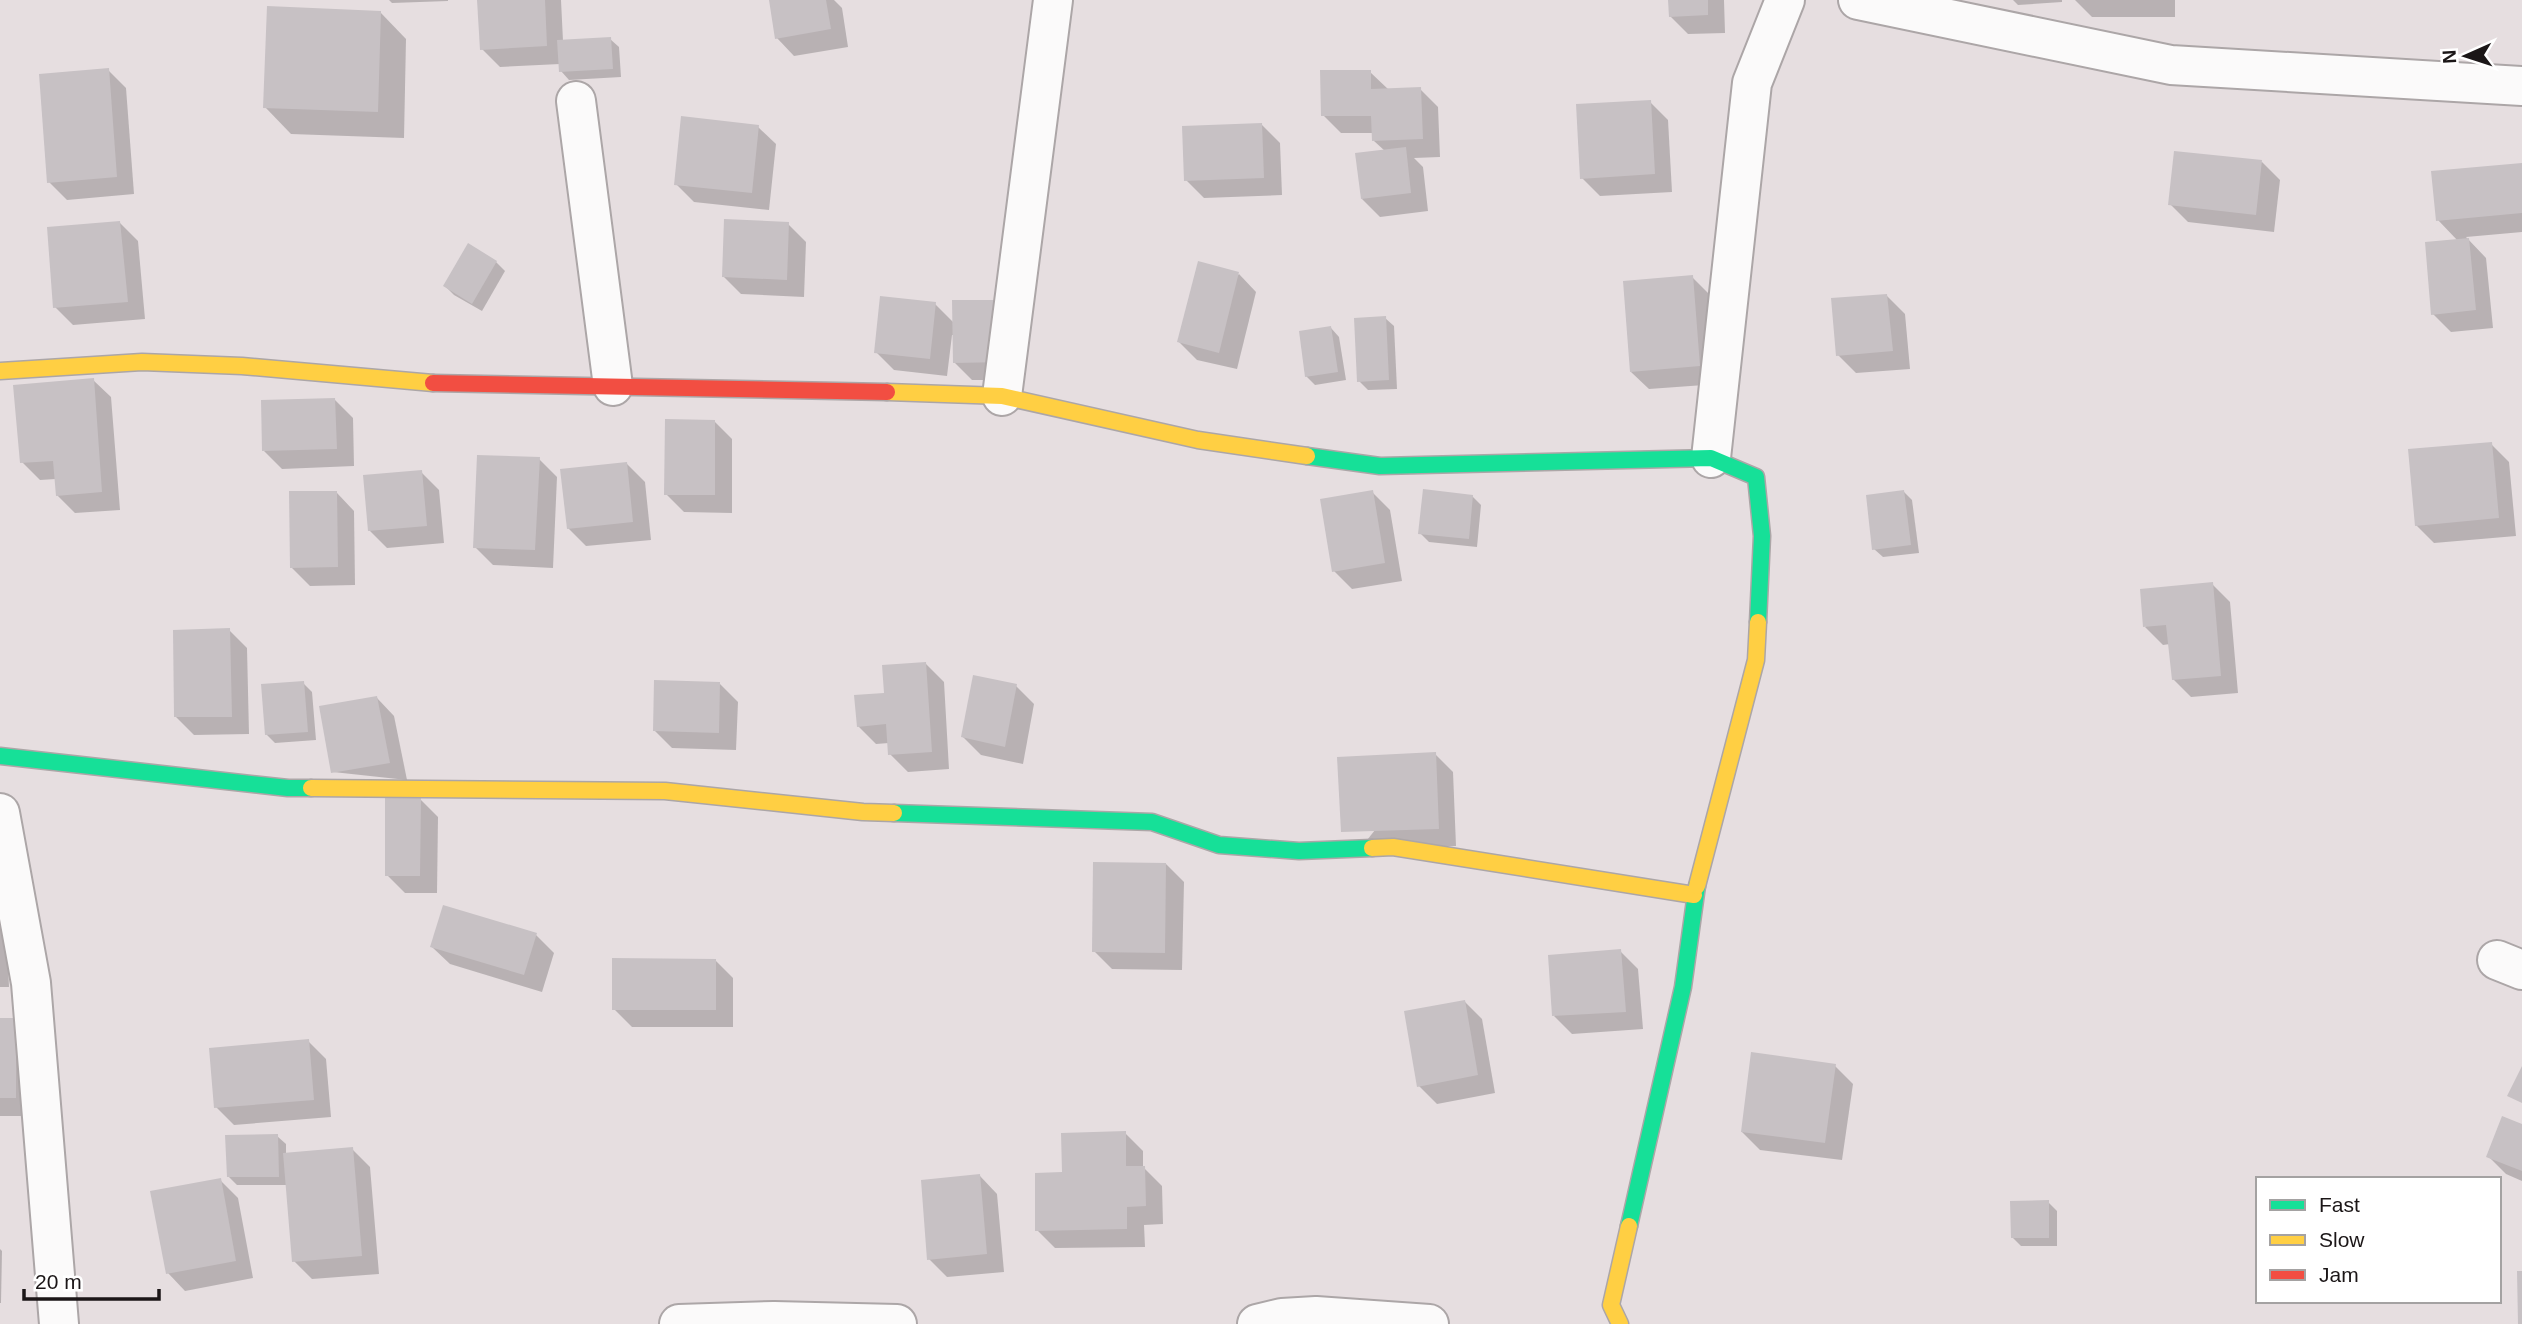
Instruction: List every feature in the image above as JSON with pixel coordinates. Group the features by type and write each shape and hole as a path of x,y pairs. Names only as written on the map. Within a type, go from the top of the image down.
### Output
{"street":[{"path":"1002,396 1053,0"},
{"path":"1710,458 1752,83 1785,0"},
{"path":"1858,0 2171,65 2522,86"},
{"path":"576,101 613,386"},
{"path":"0,371 142,362 242,366 411,383 758,388 1002,396 1198,440 1380,466 1710,458 1756,477 1762,536 1756,660 1694,895 1683,987 1611,1305 1620,1324"},
{"path":"0,756 288,788 666,791 863,812 1152,822 1219,845 1299,851 1393,847 1694,895"},
{"path":"0,813 31,983 59,1324"},
{"path":"1256,1324 1282,1318 1316,1316 1429,1324"},
{"path":"679,1324 788,1321 897,1324"}],"building":[{"path":"477,0 545,0 547,46 480,50"},
{"path":"769,0 826,0 831,29 775,39"},
{"path":"1668,0 1708,0 1708,15 1669,17"},
{"path":"267,6 381,11 378,112 263,108"},
{"path":"611,37 613,69 559,72 557,40"},
{"path":"109,68 117,177 47,183 39,74"},
{"path":"1320,70 1371,70 1371,89 1421,87 1423,139 1372,141 1371,116 1321,116"},
{"path":"1651,100 1655,174 1580,179 1576,104"},
{"path":"681,116 759,125 752,193 674,185"},
{"path":"1262,123 1264,178 1184,181 1182,126"},
{"path":"1406,147 1411,193 1361,199 1355,153"},
{"path":"2174,151 2262,160 2256,215 2168,205"},
{"path":"2522,163 2522,213 2436,221 2431,171"},
{"path":"724,219 789,222 787,280 722,277"},
{"path":"120,221 128,302 53,308 47,227"},
{"path":"2469,238 2476,310 2431,315 2425,242"},
{"path":"468,243 497,261 472,304 443,286"},
{"path":"1198,261 1239,272 1219,353 1177,342"},
{"path":"1693,275 1700,366 1630,372 1623,281"},
{"path":"1887,294 1893,351 1836,356 1831,298"},
{"path":"880,296 936,302 930,359 874,353"},
{"path":"952,300 1006,300 1006,362 953,363"},
{"path":"1386,316 1389,380 1357,382 1354,318"},
{"path":"1331,326 1338,372 1305,377 1299,331"},
{"path":"94,378 102,492 56,496 53,461 20,463 13,385"},
{"path":"335,398 337,449 262,451 261,400"},
{"path":"665,419 715,420 715,495 664,495"},
{"path":"2492,442 2499,518 2415,526 2408,449"},
{"path":"477,455 540,457 535,550 473,548"},
{"path":"627,462 633,522 567,529 560,469"},
{"path":"422,470 427,526 368,531 363,475"},
{"path":"1423,489 1473,495 1469,539 1418,534"},
{"path":"1373,490 1385,563 1332,572 1320,499"},
{"path":"1904,490 1911,545 1872,550 1866,495"},
{"path":"289,491 337,491 338,567 290,568"},
{"path":"2213,582 2221,676 2172,680 2166,625 2143,627 2140,589"},
{"path":"230,628 232,717 174,717 173,630"},
{"path":"926,662 932,752 888,755 886,724 857,727 854,695 884,693 882,665"},
{"path":"973,675 1017,684 1005,747 961,737"},
{"path":"654,680 720,682 719,733 653,731"},
{"path":"304,681 308,732 265,735 261,684"},
{"path":"377,696 390,763 331,773 319,706"},
{"path":"1436,752 1439,829 1341,832 1337,757"},
{"path":"385,797 421,797 420,876 385,876"},
{"path":"1093,862 1166,863 1165,953 1092,952"},
{"path":"443,905 537,933 524,975 430,947"},
{"path":"1621,949 1626,1012 1552,1016 1548,955"},
{"path":"612,958 716,959 716,1010 612,1010"},
{"path":"1465,1000 1478,1075 1417,1087 1404,1011"},
{"path":"0,1018 16,1018 16,1098 0,1098"},
{"path":"309,1039 314,1100 214,1108 209,1048"},
{"path":"1751,1052 1836,1064 1825,1143 1741,1132"},
{"path":"2522,1066 2522,1103 2507,1096"},
{"path":"2502,1116 2522,1124 2522,1171 2486,1157"},
{"path":"1126,1131 1126,1166 1145,1166 1146,1206 1127,1207 1127,1229 1035,1231 1035,1173 1062,1172 1061,1133"},
{"path":"278,1134 279,1177 227,1177 225,1135"},
{"path":"353,1147 362,1256 292,1262 283,1153"},
{"path":"980,1174 987,1254 927,1260 921,1180"},
{"path":"221,1178 236,1261 166,1274 150,1191"},
{"path":"2049,1200 2049,1238 2011,1238 2010,1201"},
{"path":"2517,1271 2522,1271 2522,1324 2518,1324"}],"traffic: fast":[{"path":"1307,456 1380,466 1711,458 1756,477 1762,536 1758,622"},
{"path":"0,756 288,788 311,788"},
{"path":"894,813 1152,822 1219,845 1299,851 1372,848"},
{"path":"1629,1226 1683,987 1697,886"}],"traffic: slow":[{"path":"0,371 142,362 242,366 433,383"},
{"path":"887,392 1002,396 1198,440 1307,456"},
{"path":"1697,886 1756,660 1758,622"},
{"path":"311,788 665,791 894,813"},
{"path":"1372,848 1393,847 1694,895"},
{"path":"1620,1324 1611,1305 1629,1226"}],"traffic: jam":[{"path":"433,383 887,392"}]}
